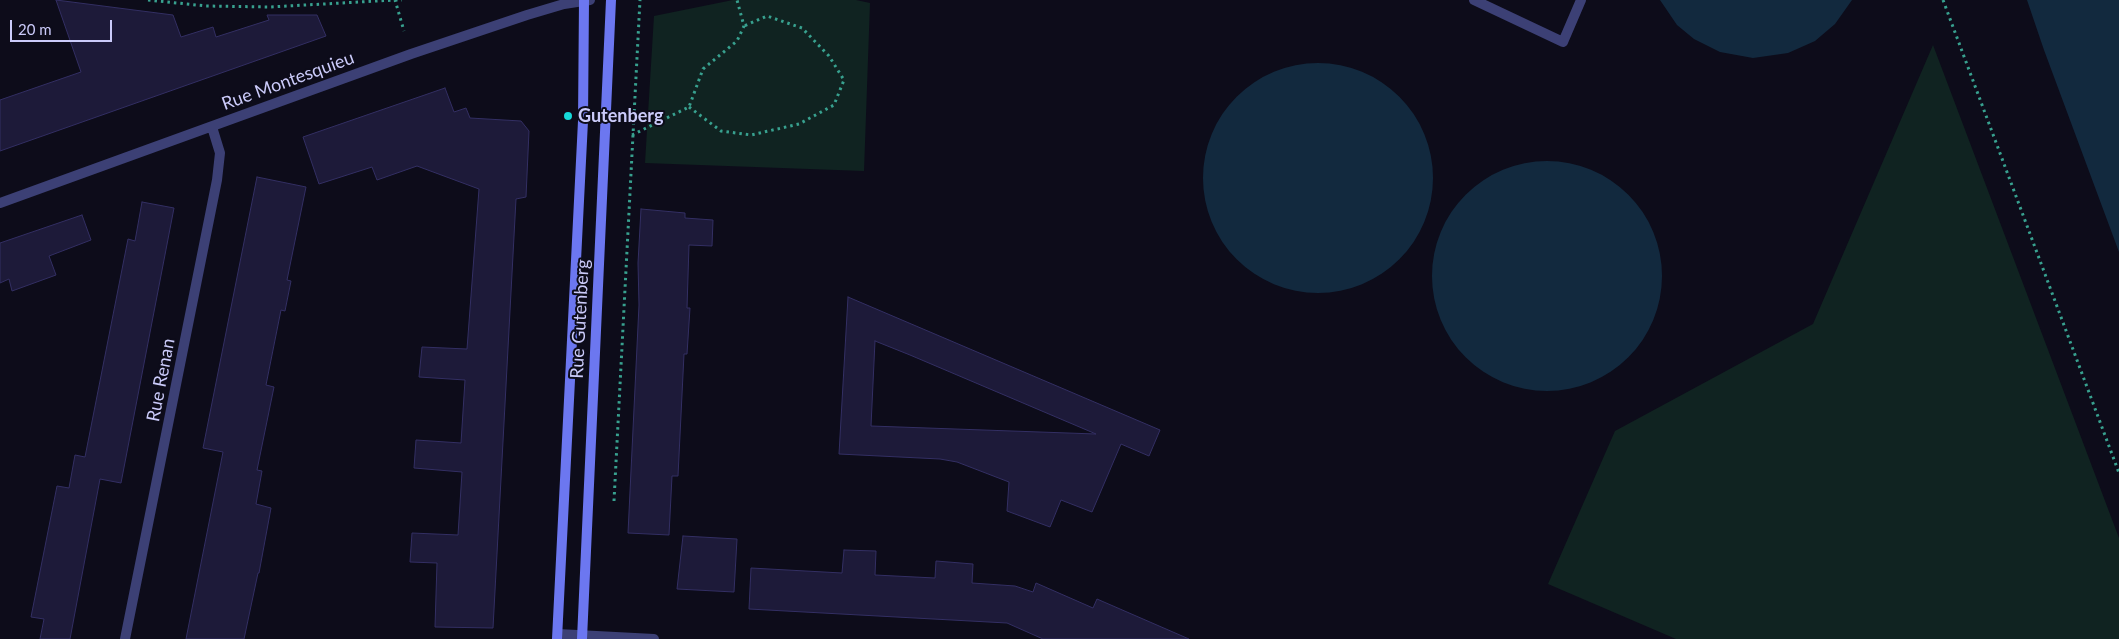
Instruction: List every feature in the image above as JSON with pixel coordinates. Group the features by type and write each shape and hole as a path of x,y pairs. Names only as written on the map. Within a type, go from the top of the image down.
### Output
{"street":[{"name":"Rue Gutenberg","path":"557,637 583,121 586,0"},
{"name":"Rue Montesquieu","path":"0,203 411,54 528,14 586,0"},
{"name":"Rue Gutenberg","path":"582,637 611,0"},
{"path":"1474,0 1563,42 1581,0"},
{"name":"Rue Renan","path":"125,639 217,180 220,153 212,127"},
{"path":"557,637 654,639"}],"path":[{"path":"148,0 206,6 270,7 402,0"},
{"path":"395,0 411,54"},
{"path":"613,509 640,0"},
{"path":"604,147 689,107 703,69 737,41 744,26 737,0"},
{"path":"1943,0 2119,473"},
{"path":"689,107 721,131 751,135 799,124 834,105 844,80 829,56 802,28 767,16 744,26"}],"green space":[{"path":"733,0 856,0 870,3 864,171 645,163 654,16"},
{"path":"1933,45 2119,538 2119,639 1676,639 1548,584 1615,431 1813,324"}],"water":[{"path":"1660,0 1852,0 1835,24 1815,41 1788,53 1753,58 1720,52 1694,39 1677,25"},
{"path":"2027,0 2119,0 2119,252 2044,50"},
{"path":"1318,63 1340,65 1362,72 1382,82 1407,105 1414,114 1428,145 1433,178 1431,200 1424,222 1414,242 1391,267 1382,274 1351,288 1318,293 1296,291 1274,284 1254,274 1229,251 1222,242 1208,211 1203,178 1205,156 1212,134 1222,114 1245,89 1254,82 1285,68"},
{"path":"1547,161 1569,163 1591,170 1611,180 1636,203 1643,212 1657,243 1662,276 1660,298 1653,320 1643,340 1620,365 1611,372 1580,386 1547,391 1525,389 1503,382 1483,372 1458,349 1451,340 1437,309 1432,276 1434,254 1441,232 1451,212 1474,187 1483,180 1514,166"}],"building":[{"path":"56,0 173,15 181,37 213,27 216,37 269,20 267,15 317,15 326,36 0,151 0,100 81,72"},
{"path":"445,88 454,112 466,108 470,118 521,121 529,131 526,197 516,199 493,628 435,627 437,563 410,562 412,533 458,535 462,472 414,468 416,440 461,443 465,380 419,377 422,347 467,349 479,189 417,166 377,180 372,167 319,184 303,137"},
{"path":"257,177 306,187 287,280 291,281 285,311 281,310 266,385 274,387 257,470 262,471 256,504 271,508 244,639 186,639 223,452 203,448"},
{"path":"142,202 174,208 121,483 100,479 70,639 40,639 44,619 31,617 57,486 69,488 75,455 85,457 128,239 135,241"},
{"path":"641,209 685,213 685,218 713,220 712,246 689,245 687,308 690,308 687,354 684,354 678,476 672,476 669,535 628,533 639,305 638,263"},
{"path":"82,215 91,240 49,256 56,275 12,291 9,279 0,283 0,243"},
{"path":"848,297 1160,430 1149,456 1121,444 1092,512 1061,500 1050,527 1007,511 1009,482 957,462 940,459 839,454","holes":["875,341 1096,434 871,426"]},
{"path":"683,536 737,539 734,592 677,589"},
{"path":"844,550 876,551 875,575 935,578 936,561 973,564 972,583 1015,586 1033,592 1036,583 1093,608 1097,599 1189,639 1043,639 1007,623 749,609 751,568 842,573"}],"place":[{"name":"Gutenberg","path":"568,116"}]}
